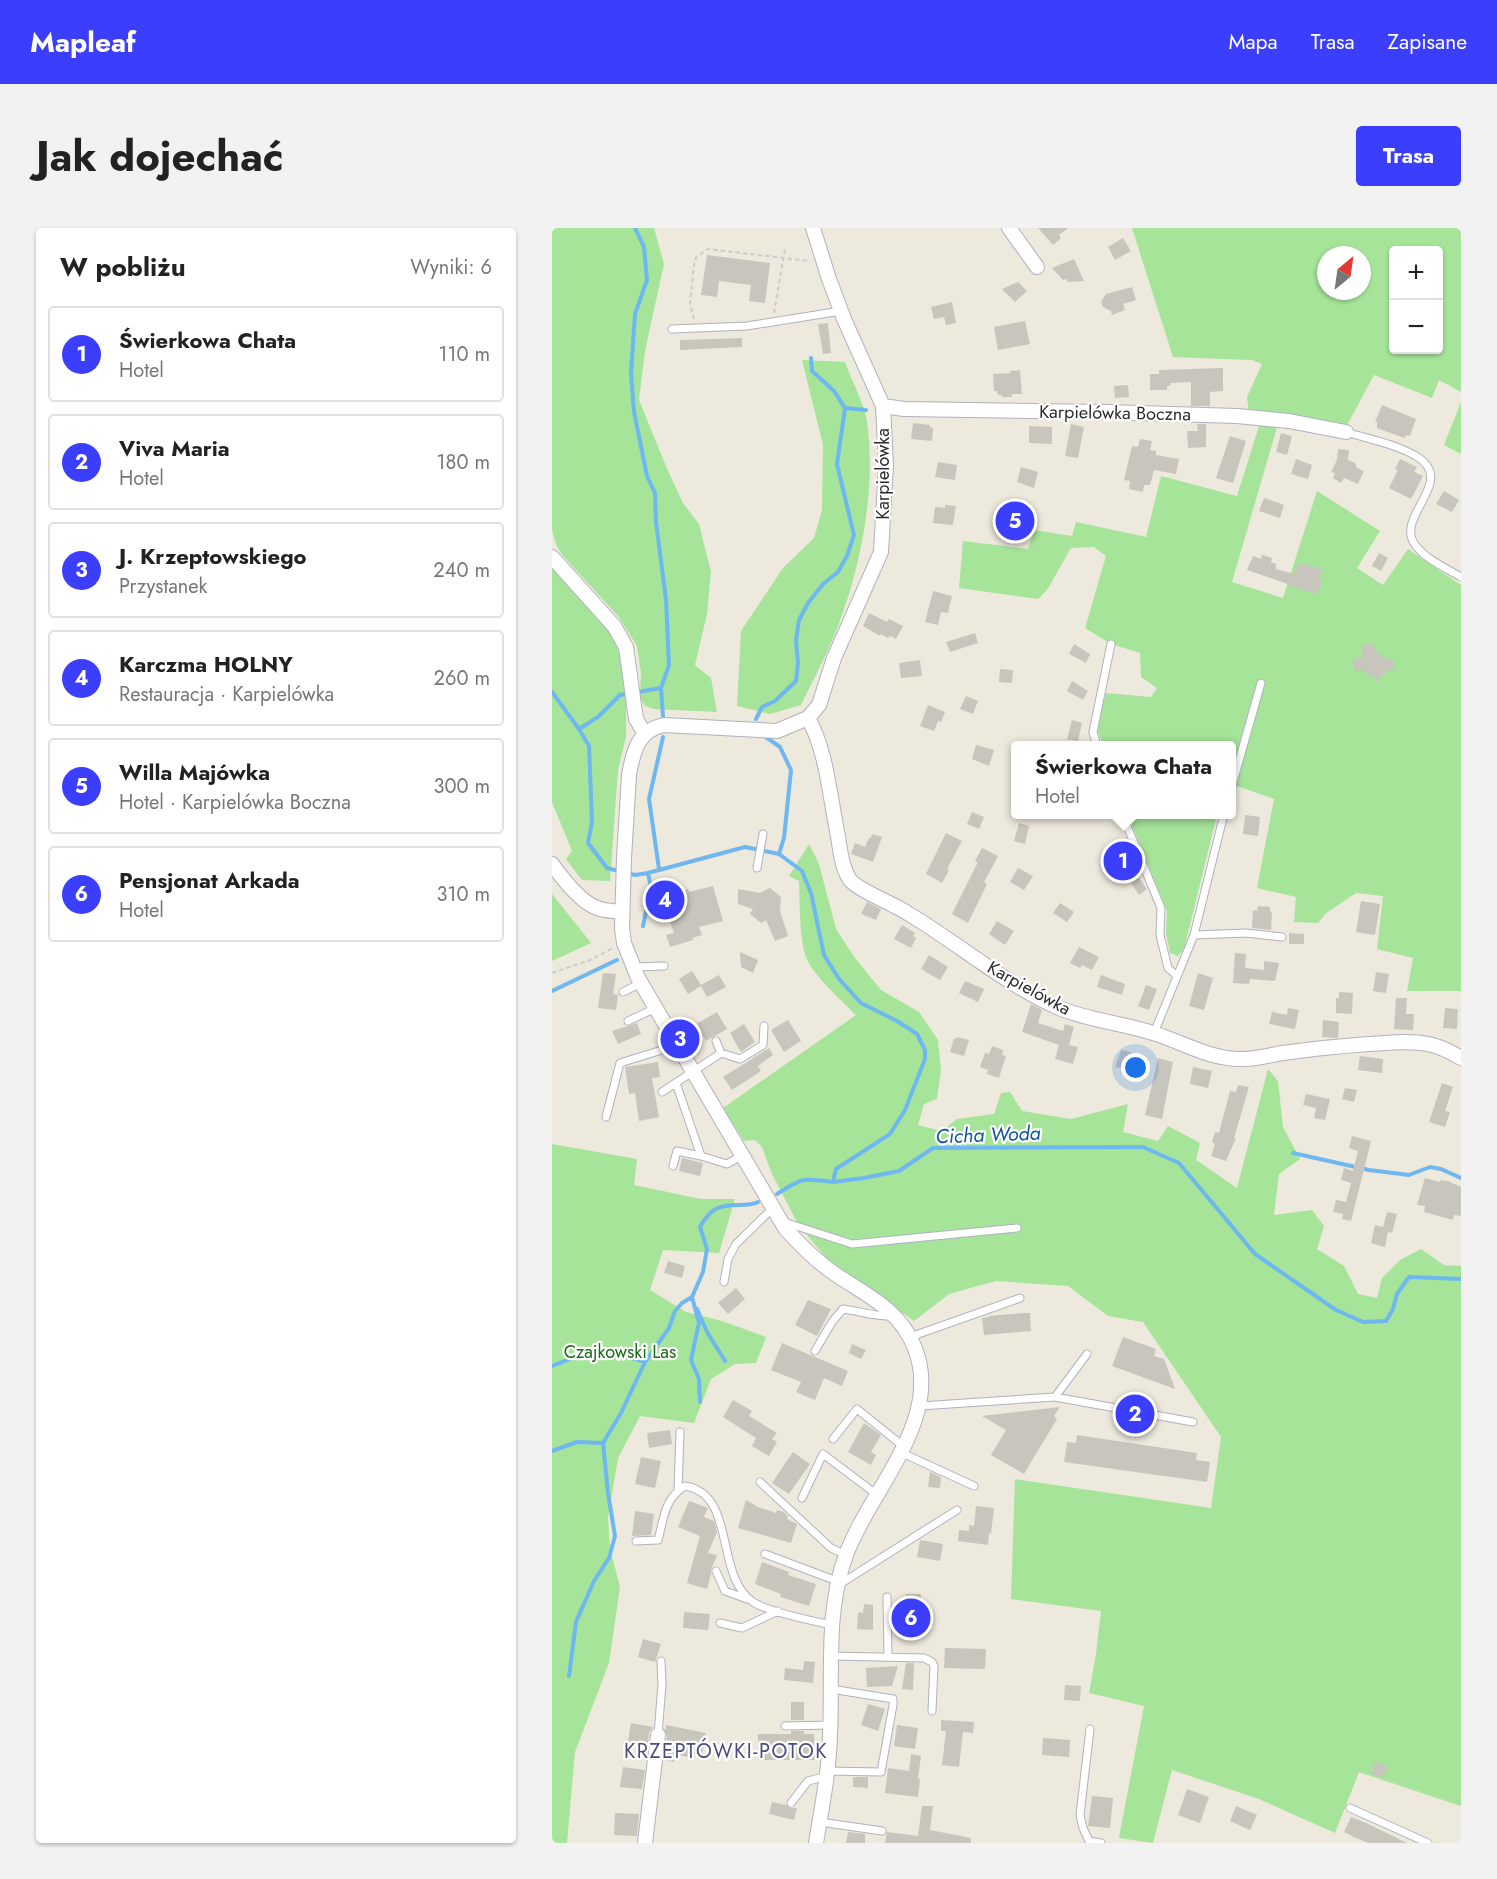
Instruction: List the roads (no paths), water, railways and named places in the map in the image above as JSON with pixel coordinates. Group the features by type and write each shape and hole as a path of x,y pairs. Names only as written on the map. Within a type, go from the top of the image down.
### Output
{"street":[{"name":"Karpielówka","path":"813,228 841,311 883,406 886,465 881,552 834,658 819,705 808,718 815,730 822,755 844,868 850,879 857,886 903,910 1033,995 1084,1017 1154,1033 1210,1054 1243,1059 1313,1048 1399,1042 1428,1044 1446,1049 1461,1058"},
{"path":"1009,228 1037,267"},
{"name":"Karpielówka Boczna","path":"883,406 904,409 1237,416 1289,421 1346,432"},
{"path":"552,557 621,636 629,662 636,719 645,734"},
{"path":"808,718 777,730 680,725 655,727 638,741 629,775 622,927 624,943 641,982 773,1208 795,1240 819,1262 891,1312 910,1337 918,1356 922,1378 920,1406 912,1429 846,1555 836,1584 832,1625 827,1773 816,1843"},
{"path":"552,864 561,877 593,906 622,912"},
{"path":"645,1843 658,1735"}],"lane":[{"path":"672,329 747,326 841,311"},
{"path":"1346,432 1400,448 1418,457 1428,468 1432,480 1428,492 1413,516 1411,531 1414,544 1430,559 1461,578"},
{"path":"1096,741 1093,732 1111,644"},
{"path":"1236,771 1261,683"},
{"path":"1124,819 1161,908 1160,934 1168,968 1177,976"},
{"path":"1154,1033 1194,935 1223,819"},
{"path":"758,865 762,838"},
{"path":"1194,935 1246,933 1282,937"},
{"path":"634,967 664,966"},
{"path":"624,992 641,982"},
{"path":"628,1021 656,1008"},
{"path":"716,1041 722,1053 740,1059 764,1045 764,1026"},
{"path":"606,1117 620,1063 678,1046"},
{"path":"662,1092 722,1053"},
{"path":"676,1083 701,1156"},
{"path":"673,1166 677,1151 727,1164 743,1155"},
{"path":"724,1282 728,1259 736,1244 773,1208"},
{"path":"782,1221 852,1244 1017,1228"},
{"path":"910,1337 1020,1298"},
{"path":"815,1350 843,1309 876,1316 888,1316 891,1312"},
{"path":"1055,1397 1086,1354"},
{"path":"920,1406 1055,1397 1193,1422"},
{"path":"833,1439 857,1409 901,1449 974,1486"},
{"path":"678,1490 680,1432"},
{"path":"802,1498 823,1455 876,1494"},
{"path":"760,1482 831,1548 846,1555"},
{"path":"636,1541 657,1540 668,1502 678,1490 686,1486 695,1487 707,1497 721,1521 728,1558 737,1585 750,1600"},
{"path":"765,1554 836,1584 957,1510"},
{"path":"716,1570 725,1591 763,1607 832,1625"},
{"path":"887,1597 888,1657"},
{"path":"720,1623 741,1628 778,1611"},
{"path":"831,1656 924,1658 932,1662 934,1666 932,1711"},
{"path":"658,1735 662,1684 661,1661"},
{"path":"791,1803 808,1781 827,1773 881,1772 893,1699 831,1689"},
{"path":"785,1726 830,1725"},
{"path":"1089,1730 1080,1815 1088,1842 1101,1843"},
{"path":"1350,1808 1428,1843"},
{"path":"820,1822 882,1831"}],"waterway":[{"path":"635,228 644,247 647,280 635,314 631,373 634,412 647,476 655,493 656,522 666,600 669,665 661,688 663,716"},
{"path":"756,719 762,707 775,701 796,681 798,663 796,641 799,620 808,603 823,584 838,572 847,556 854,535 837,464 845,408 834,391 812,371 811,358"},
{"path":"845,408 866,410"},
{"path":"579,729 598,717 620,695 661,688"},
{"name":"Cicha Woda","path":"552,692 589,746 592,822 588,843 607,868 635,875 745,847 779,854 802,871 811,893 824,955 839,979 861,1003 917,1034 925,1050 925,1059 905,1110 890,1134 836,1169 833,1182 899,1171 933,1148 1143,1147 1179,1163 1255,1254 1336,1310 1363,1322 1386,1321 1393,1309 1397,1294 1409,1277 1461,1279"},
{"path":"763,735 780,747 791,770 784,838 779,854"},
{"path":"659,869 649,799 663,737"},
{"path":"643,926 651,888 648,873"},
{"path":"552,991 617,960"},
{"path":"1293,1153 1369,1170 1409,1175 1430,1167 1461,1178"},
{"path":"777,1194 803,1180 833,1182"},
{"path":"552,1451 577,1442 603,1443 621,1413 645,1362 669,1328 675,1311 692,1297 703,1272 707,1249 700,1227 715,1209 758,1202"},
{"path":"692,1297 699,1323 691,1360 699,1379 700,1402"},
{"path":"697,1309 707,1332 725,1361"},
{"path":"552,1366 585,1353 616,1353 645,1362"},
{"path":"569,1676 576,1622 594,1581 609,1558 615,1536 603,1443"}],"place":[{"name":"Willa Majówka","path":"1015,521"},
{"name":"Świerkowa Chata","path":"1123,861"},
{"name":"Karczma HOLNY","path":"665,900"},
{"name":"J. Krzeptowskiego","path":"680,1039"},
{"name":"Viva Maria","path":"1135,1414"},
{"name":"Pensjonat Arkada","path":"911,1618"}],"district":[{"name":"KRZEPTÓWKI-POTOK","path":"726,1751"}],"park label":[{"name":"Czajkowski Las","path":"620,1352"}]}
